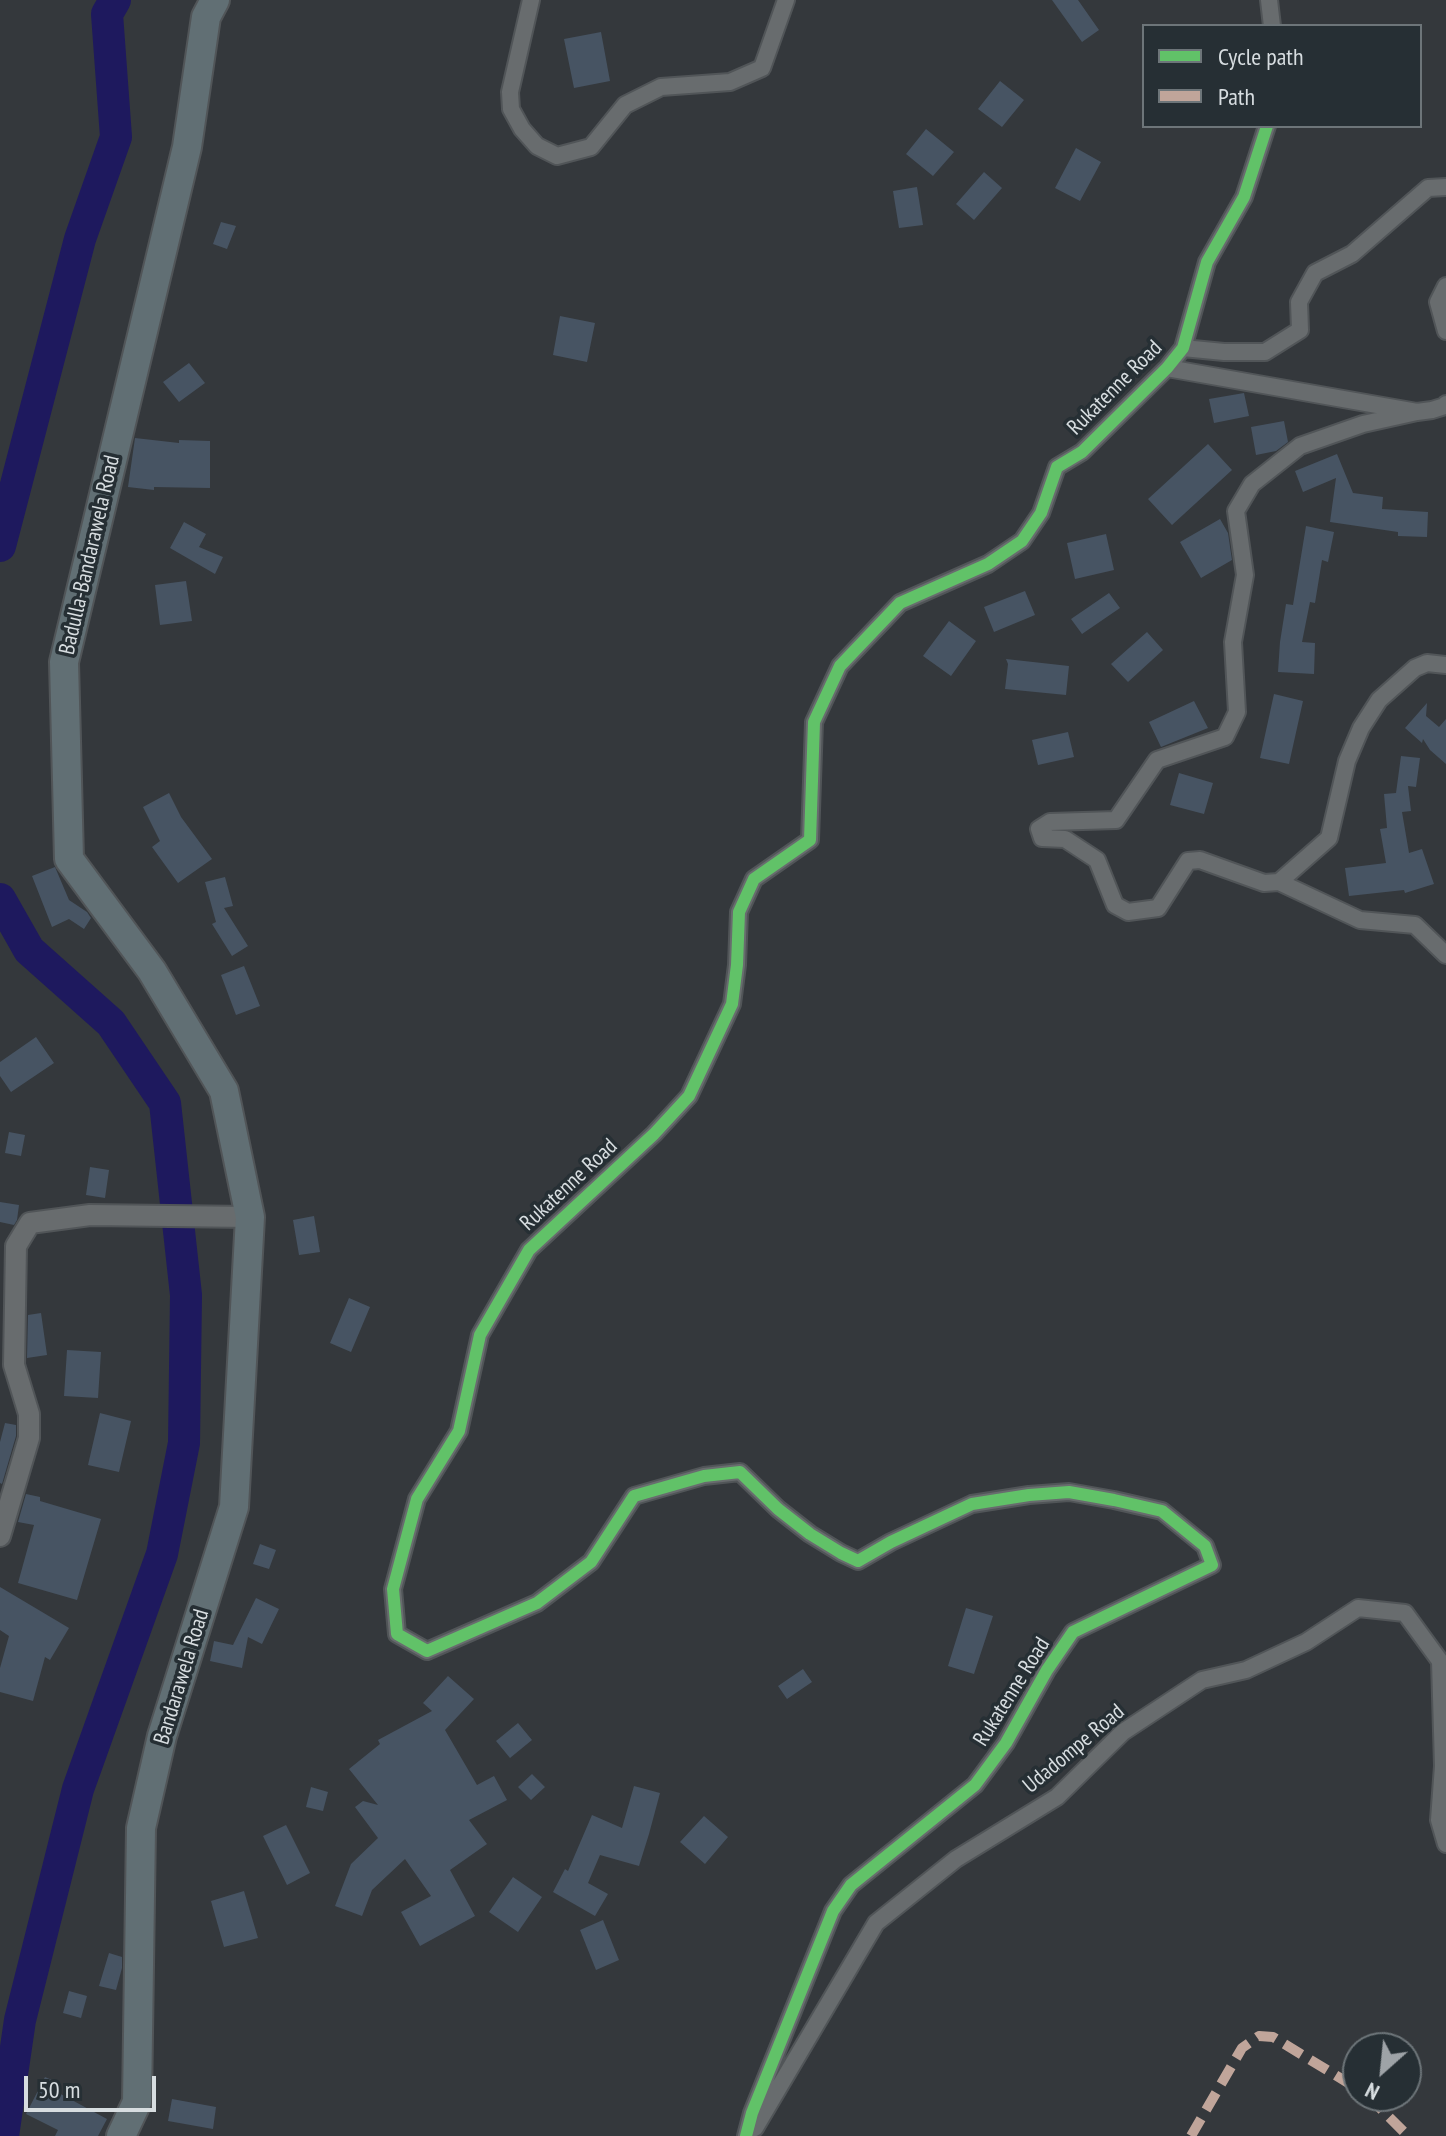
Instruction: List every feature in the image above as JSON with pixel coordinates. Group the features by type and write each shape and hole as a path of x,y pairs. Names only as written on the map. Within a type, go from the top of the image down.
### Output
{"highway":[{"name":"Badulla-Bandarawela Road","path":"215,0 206,17 187,147 64,662 69,859 152,971 224,1091 250,1217"},
{"name":"Bandarawela Road","path":"121,2136 137,2102 141,1828 162,1736 234,1507 250,1217"}],"street":[{"path":"531,0 510,92 511,109 522,129 537,146 557,156 591,147 625,105 661,87 730,82 762,68 786,0"},
{"path":"1269,0 1272,24"},
{"name":"Rukatenne Road","path":"748,2136 752,2113 833,1911 851,1885 975,1785 1006,1743 1047,1670 1073,1632 1212,1565 1205,1546 1162,1511 1069,1492 972,1504 858,1561 810,1534 778,1509 740,1472 704,1476 634,1496 591,1562 537,1603 427,1651 397,1634 393,1589 417,1499 459,1431 480,1335 529,1250 654,1134 689,1096 732,1004 739,912 754,879 810,840 814,722 840,666 900,603 988,564 1022,541 1041,513 1057,467 1082,452 1167,368 1183,348 1207,262 1244,197 1266,128"},
{"path":"1183,348 1265,352 1300,330 1299,302 1315,273 1352,254 1428,188 1446,187"},
{"path":"1446,286 1438,302 1446,331"},
{"path":"1167,368 1417,412"},
{"path":"1446,404 1432,410 1363,424 1300,446 1252,484 1236,511 1245,575 1233,642 1237,712 1225,737 1157,760 1116,820 1050,822 1039,829 1042,838 1065,839 1097,860 1115,905 1128,912 1158,908 1188,861 1200,860 1264,883 1279,882 1360,920 1415,925 1446,955"},
{"path":"1279,882 1329,838 1347,761 1361,728 1379,700 1415,668 1427,663 1446,665"},
{"path":"0,1536 29,1438 29,1414 14,1365 16,1246 30,1223 90,1215 250,1217"},
{"name":"Udadompe Road","path":"748,2136 876,1923 956,1859 1057,1797 1123,1732 1162,1706 1202,1680 1246,1670 1306,1642 1358,1608 1405,1613 1440,1661 1443,1766 1439,1820 1446,1844"}],"building":[{"path":"1052,0 1078,0 1099,30 1082,42"},
{"path":"601,32 610,81 574,88 564,39"},
{"path":"1000,81 1024,100 1002,127 978,109"},
{"path":"926,129 954,152 933,176 906,154"},
{"path":"1076,148 1101,162 1080,201 1055,188"},
{"path":"984,172 1002,188 974,220 956,204"},
{"path":"917,187 923,225 899,228 893,191"},
{"path":"221,222 236,226 227,249 213,244"},
{"path":"560,316 595,323 587,362 553,355"},
{"path":"189,363 205,383 179,402 163,382"},
{"path":"1244,393 1249,416 1214,423 1209,399"},
{"path":"1284,421 1288,442 1276,451 1256,455 1251,427"},
{"path":"135,438 179,443 179,440 210,441 210,488 154,487 154,490 128,487"},
{"path":"1208,444 1232,470 1172,525 1148,499"},
{"path":"1337,454 1353,493 1383,497 1382,509 1428,512 1427,537 1398,536 1398,532 1330,522 1336,478 1303,492 1295,471"},
{"path":"1220,519 1228,533 1232,560 1201,578 1180,542"},
{"path":"184,522 206,534 199,547 223,557 215,574 170,548"},
{"path":"1306,526 1334,532 1328,562 1322,560 1315,603 1310,602 1302,642 1315,643 1314,674 1278,672 1286,604 1293,605"},
{"path":"1106,534 1114,570 1075,579 1067,543"},
{"path":"186,581 192,621 160,625 155,585"},
{"path":"1025,591 1035,615 994,632 984,607"},
{"path":"1109,593 1120,608 1082,634 1071,619"},
{"path":"949,621 976,641 951,676 923,656"},
{"path":"1147,632 1163,650 1128,682 1111,664"},
{"path":"1006,659 1069,666 1066,695 1005,689"},
{"path":"1274,694 1303,701 1289,764 1260,758"},
{"path":"1194,701 1208,728 1161,747 1149,722"},
{"path":"1427,703 1426,716 1439,727 1446,719 1446,764 1423,739 1422,743 1405,728"},
{"path":"1068,732 1074,757 1038,765 1032,740"},
{"path":"1401,756 1420,758 1416,787 1408,786 1411,811 1402,812 1409,853 1422,849 1434,884 1405,893 1404,890 1349,896 1345,868 1386,863 1380,829 1387,828 1384,794 1396,793"},
{"path":"1179,773 1213,783 1204,814 1170,805"},
{"path":"169,793 181,817 212,859 178,883 152,847 160,841 143,807"},
{"path":"55,867 69,900 91,918 84,929 69,919 52,927 32,876"},
{"path":"225,877 233,906 224,908 248,946 232,956 212,924 216,922 205,882"},
{"path":"244,966 260,1006 236,1015 221,975"},
{"path":"36,1037 54,1063 11,1092 0,1076 0,1062"},
{"path":"9,1132 25,1135 21,1156 5,1153"},
{"path":"90,1167 109,1170 105,1198 86,1195"},
{"path":"0,1202 19,1205 14,1225 0,1222"},
{"path":"314,1216 320,1252 299,1255 293,1220"},
{"path":"349,1298 370,1307 351,1352 330,1343"},
{"path":"41,1313 47,1355 27,1358 28,1315"},
{"path":"67,1350 101,1352 98,1398 64,1396"},
{"path":"100,1413 131,1421 119,1472 88,1465"},
{"path":"5,1423 16,1425 16,1436 2,1484 0,1442"},
{"path":"26,1494 101,1519 77,1600 18,1583 34,1525 18,1522"},
{"path":"260,1544 276,1550 269,1569 253,1564"},
{"path":"0,1587 69,1628 50,1660 45,1657 33,1701 0,1692 0,1668 9,1636 0,1630"},
{"path":"256,1598 279,1609 262,1644 248,1637 242,1668 210,1661 214,1641 233,1645"},
{"path":"966,1608 993,1616 974,1674 948,1666"},
{"path":"803,1669 812,1682 787,1699 778,1686"},
{"path":"448,1676 474,1699 445,1730 477,1785 494,1776 507,1800 469,1820 487,1844 450,1870 475,1916 420,1946 401,1912 431,1896 405,1859 372,1890 362,1916 335,1906 351,1864 378,1838 355,1807 363,1801 378,1805 349,1769 380,1744 378,1740 432,1711 423,1703"},
{"path":"518,1723 532,1740 510,1758 496,1741"},
{"path":"532,1774 545,1787 531,1800 518,1787"},
{"path":"634,1786 660,1793 649,1834 639,1866 600,1855 588,1883 608,1894 595,1916 553,1892 565,1869 568,1871 592,1815 622,1828"},
{"path":"311,1787 328,1792 323,1811 306,1807"},
{"path":"704,1816 728,1837 705,1864 680,1842"},
{"path":"286,1825 310,1873 287,1885 263,1836"},
{"path":"513,1877 542,1897 518,1932 489,1912"},
{"path":"244,1891 258,1938 224,1947 211,1901"},
{"path":"603,1920 619,1960 596,1970 580,1930"},
{"path":"109,1953 122,1957 116,1990 99,1986"},
{"path":"69,1991 87,1996 81,2018 63,2013"},
{"path":"45,2077 61,2084 57,2092 107,2119 98,2136 55,2136 58,2130 26,2114"},
{"path":"172,2099 216,2107 213,2129 168,2121"}],"waterway":[{"path":"0,546 80,239 116,137 107,14 115,0"},
{"path":"0,899 29,950 111,1023 165,1103 186,1295 184,1443 162,1554 78,1789 20,2020 3,2136"}],"marked path":[{"path":"1191,2136 1242,2048 1259,2036 1273,2037 1342,2079"},
{"path":"1384,2112 1408,2136"}],"cycle path":[{"path":"746,2136 752,2113 833,1911 851,1885 975,1785 1006,1743 1047,1670 1073,1632 1212,1565 1205,1546 1162,1511 1069,1492 972,1504 858,1561 810,1534 778,1509 740,1472 704,1476 634,1496 591,1562 537,1603 427,1651 397,1634 393,1589 417,1499 459,1431 480,1335 529,1250 654,1134 689,1096 732,1004 739,912 754,879 810,840 814,722 840,666 900,603 988,564 1022,541 1041,513 1057,467 1082,452 1167,368 1183,348 1207,262 1244,197 1266,128"}]}
